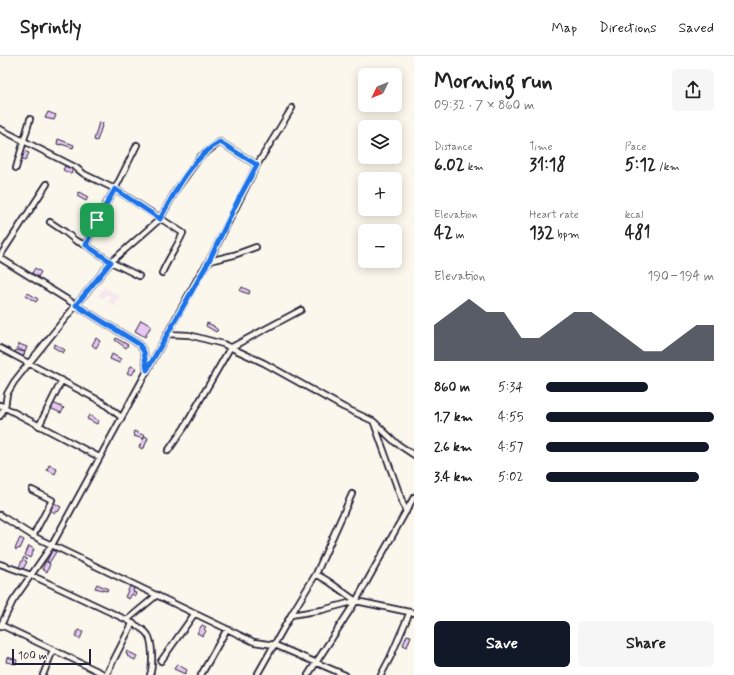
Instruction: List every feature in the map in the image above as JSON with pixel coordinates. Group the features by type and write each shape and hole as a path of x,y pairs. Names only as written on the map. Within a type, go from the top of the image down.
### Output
{"street":[{"path":"132,624 106,675 0,626 13,601 52,545 121,417 209,261 237,202 257,165 292,108"},
{"path":"16,168 30,119"},
{"path":"0,129 76,167 84,174 115,189 183,233 162,273"},
{"path":"0,416 2,406 14,382 111,262 160,219 176,190 200,157 220,142 257,165"},
{"path":"86,245 97,220 115,189 137,145"},
{"path":"47,184 0,257 139,344 144,352 147,370"},
{"path":"50,222 76,241 86,245 111,262 139,276"},
{"path":"209,261 234,255 256,247"},
{"path":"168,451 184,428 230,348 301,310"},
{"path":"167,334 189,335 230,348 264,363 343,407 373,421 396,443 414,455"},
{"path":"0,348 102,402 121,417"},
{"path":"39,426 62,380"},
{"path":"2,406 99,457"},
{"path":"373,421 406,512"},
{"path":"32,490 52,500 32,536"},
{"path":"257,675 316,574 352,494"},
{"path":"308,675 356,601 414,497"},
{"path":"0,515 32,536 254,642 275,645 345,675"},
{"path":"0,564 31,575 127,620 148,634 150,640 152,667 150,675"},
{"path":"316,574 356,601 412,612 381,675"},
{"path":"127,620 157,595"},
{"path":"291,615 322,610 356,601"},
{"path":"161,661 195,613"},
{"path":"201,675 227,629"},
{"path":"44,675 53,650"}],"shaded area":[{"path":"104,287 120,297 115,306 108,302 111,297 106,294 104,299 98,296"}],"building":[{"path":"48,112 56,115 54,120 45,118"},
{"path":"99,122 103,123 97,141 94,140"},
{"path":"58,139 74,145 73,148 57,144"},
{"path":"24,151 29,153 25,161 20,159"},
{"path":"65,166 73,170 71,174 63,170"},
{"path":"79,192 88,197 86,201 77,196"},
{"path":"35,268 41,272 38,277 32,273"},
{"path":"242,287 250,291 249,294 240,291"},
{"path":"28,293 38,299 36,302 26,296"},
{"path":"141,320 151,326 145,337 135,331"},
{"path":"207,323 214,326 218,330 216,332 206,326"},
{"path":"96,338 100,341 96,348 92,345"},
{"path":"116,338 128,345 126,348 115,340"},
{"path":"19,344 27,347 25,352 17,348"},
{"path":"55,344 65,350 63,353 53,347"},
{"path":"16,350 25,352 23,357 15,353"},
{"path":"112,354 121,359 119,363 110,359"},
{"path":"131,366 136,368 132,375 127,373"},
{"path":"53,403 64,408 61,413 50,408"},
{"path":"89,415 99,421 97,424 87,419"},
{"path":"134,431 145,436 143,439 134,436"},
{"path":"145,436 148,438 144,448 143,447 142,449 139,447"},
{"path":"49,465 57,469 55,474 47,470"},
{"path":"54,503 61,507 58,512 56,511 55,513 50,510"},
{"path":"20,538 24,540 20,549 19,548 17,550 15,549"},
{"path":"29,546 34,549 30,558 25,555"},
{"path":"52,550 56,552 49,563 47,561"},
{"path":"24,557 27,559 25,561 27,562 23,569 19,567"},
{"path":"46,561 50,564 47,572 42,569"},
{"path":"97,584 108,589 107,591 95,588"},
{"path":"130,586 134,588 133,592 136,593 135,596 132,594 129,599 125,597"},
{"path":"202,625 206,627 204,629 206,631 203,636 197,633"},
{"path":"78,630 83,632 80,639 75,637"},
{"path":"407,635 411,636 407,647 403,645"},
{"path":"127,651 137,656 135,660 127,656"},
{"path":"7,657 17,660 16,664 6,662"},
{"path":"177,664 187,670 185,674 174,669"}],"route":[{"path":"220,142 257,165 237,202 209,261 200,274 147,370 144,352 139,344 76,305 111,262 86,245 97,220 115,189 160,219 176,190 200,157 220,142"}]}
